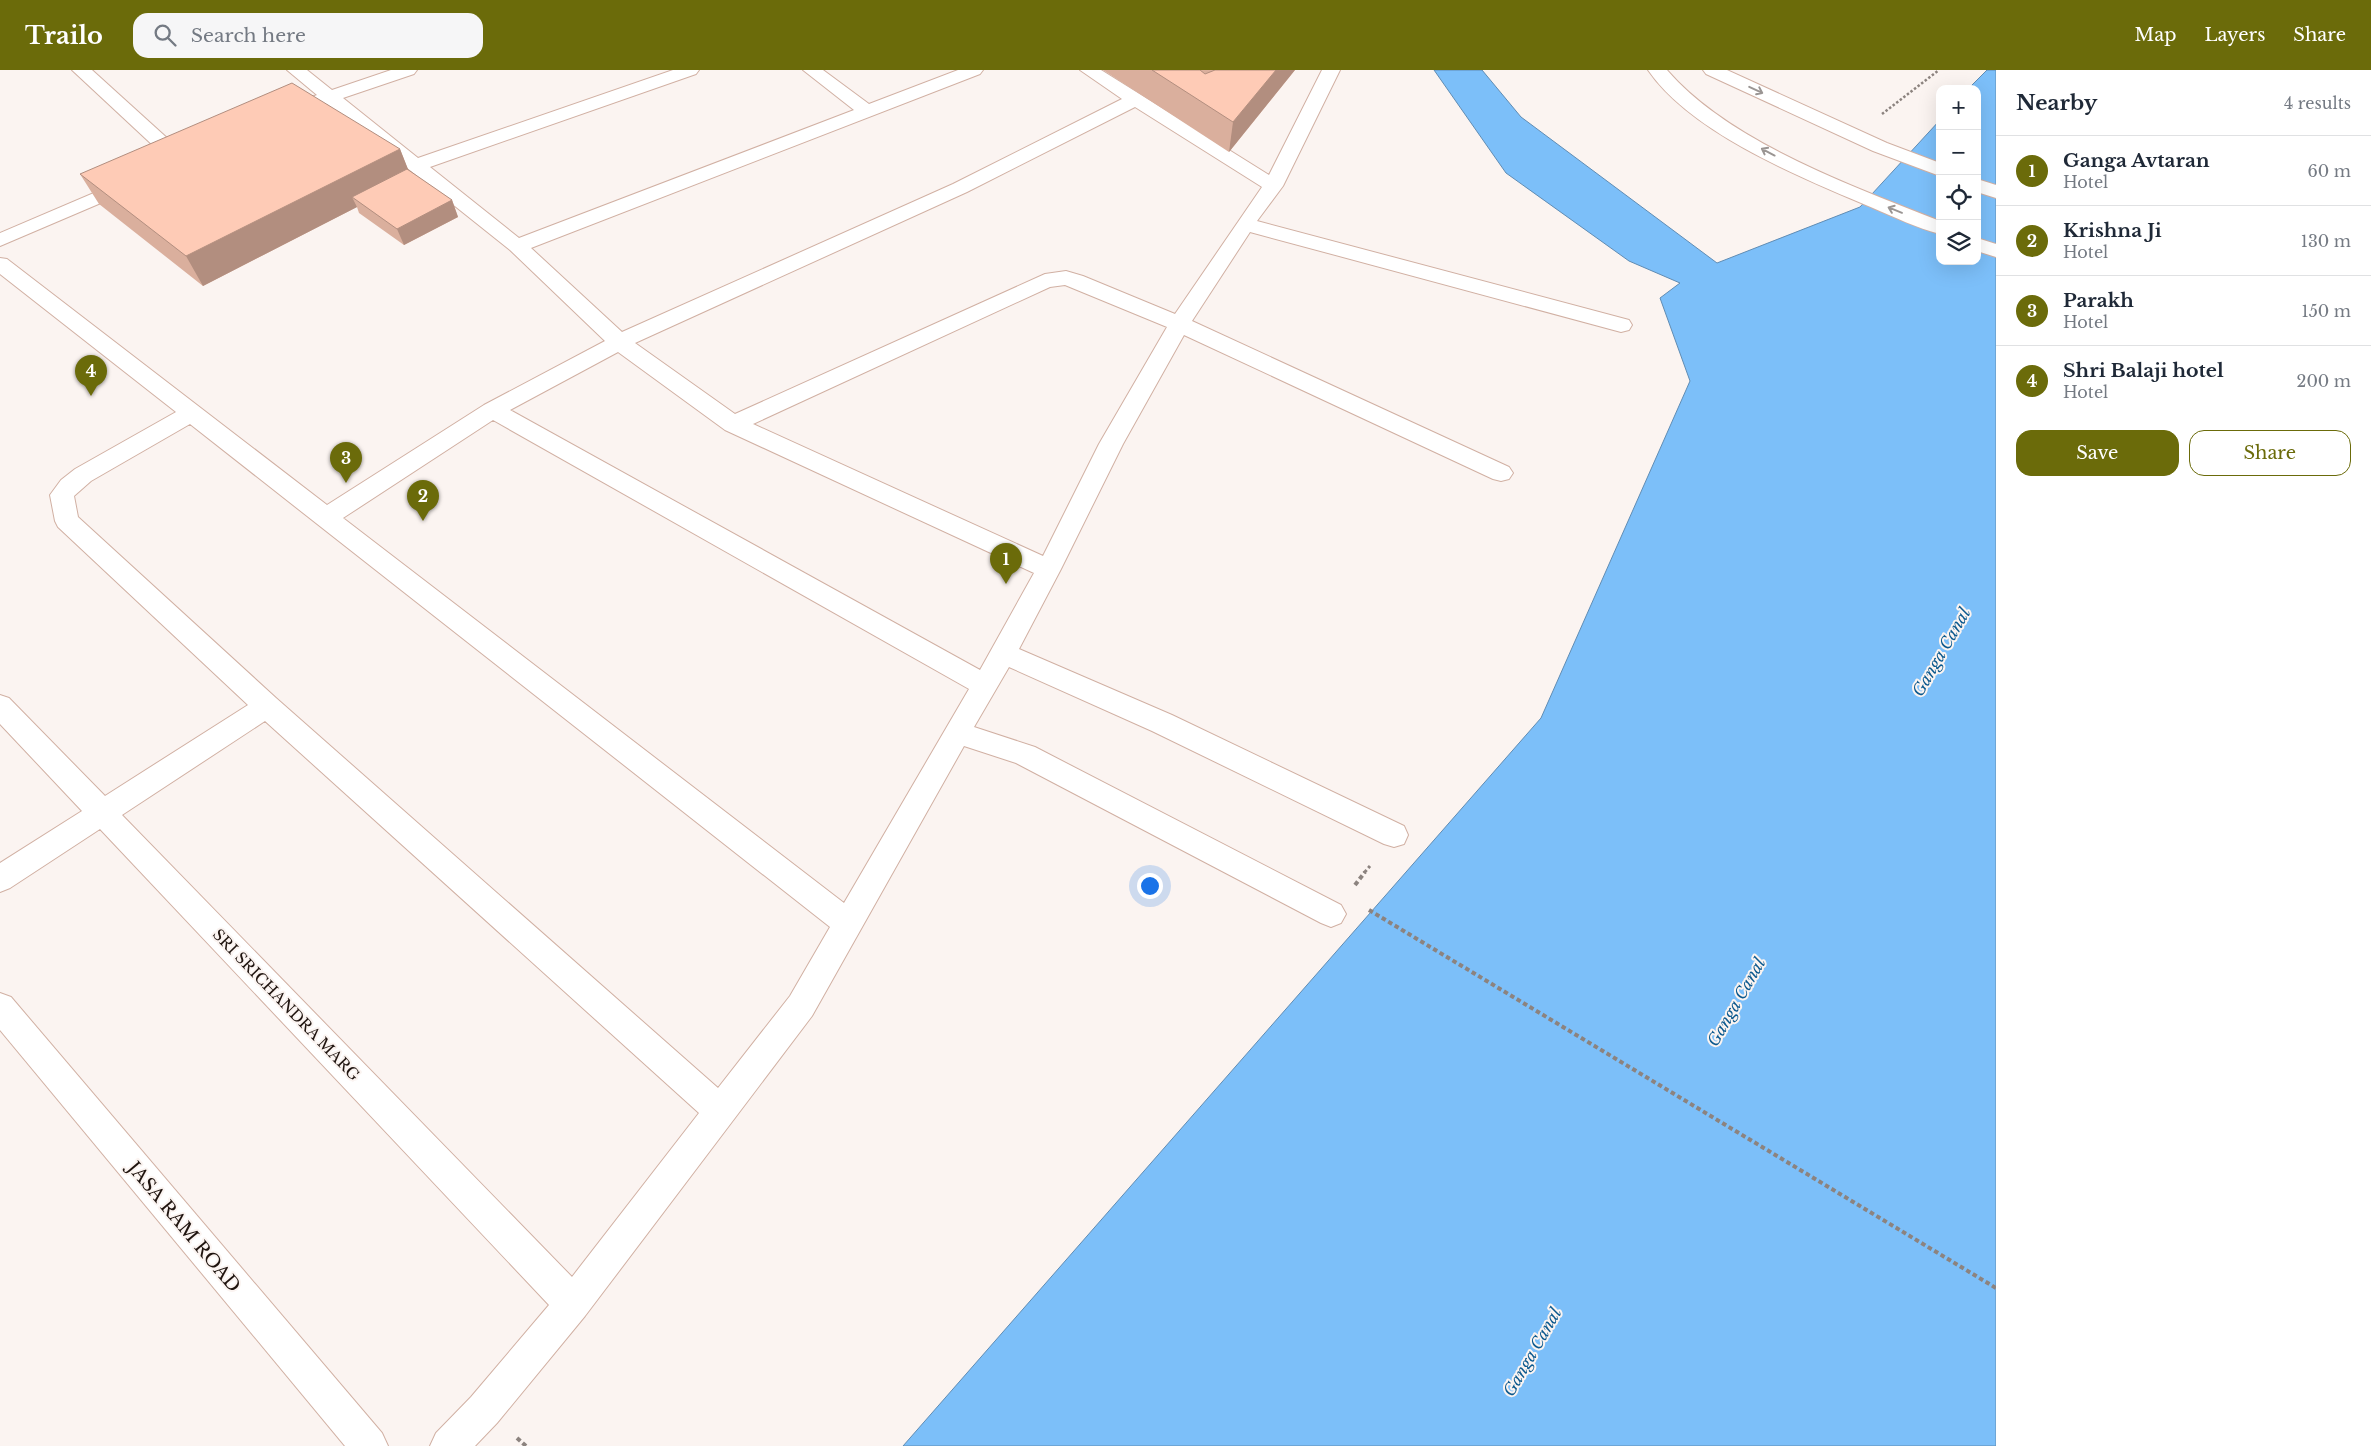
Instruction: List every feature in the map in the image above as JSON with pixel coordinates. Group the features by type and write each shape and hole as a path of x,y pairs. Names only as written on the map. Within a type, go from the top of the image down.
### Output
{"street":[{"path":"81,70 180,161"},
{"path":"296,70 517,246 619,342 733,424 1049,569"},
{"path":"302,107 328,96 408,70"},
{"path":"416,165 690,70"},
{"path":"812,70 867,111"},
{"path":"517,246 974,70"},
{"path":"1089,70 1129,97 1136,99 1273,186"},
{"path":"449,1446 484,1410 573,1304 800,1006 1003,653 1049,569 1111,444 1179,324 1245,224 1273,186 1331,70"},
{"path":"1657,70 1671,88 1712,123 1811,175 1936,226"},
{"path":"1712,70 1880,147 1936,168"},
{"path":"326,517 492,410 619,342 960,188 1136,99"},
{"path":"162,169 198,153"},
{"path":"0,240 144,177"},
{"path":"1981,186 1996,192"},
{"path":"1245,224 1621,325"},
{"path":"1981,245 1996,251"},
{"path":"0,264 848,923"},
{"path":"733,424 1045,281 1066,278 1179,324 1500,473"},
{"path":"492,410 985,685"},
{"path":"192,413 83,475 69,486 62,495 67,521 268,706 721,1112"},
{"path":"1003,653 1162,723 1394,835"},
{"name":"SRI SRICHANDRA MARG","path":"0,706 573,1304"},
{"path":"0,879 268,706"},
{"path":"957,733 1025,755 1338,905"},
{"name":"JASA RAM ROAD","path":"0,1008 369,1446"}],"path":[{"path":"1878,117 1939,70"},
{"path":"1394,835 1338,905 1996,1288"}],"water":[{"name":"Ganga Canal","path":"1434,70 1482,70 1521,117 1717,263 1860,207 1936,124 1936,265 1981,265 1981,85 1972,85 1987,70 1996,70 1996,1446 903,1446 1541,718 1690,381 1660,298 1680,283 1629,261 1506,173"}],"building":[{"path":"1152,70 1200,70 1205,74 1215,70 1276,70 1233,122"},
{"path":"292,83 400,149 186,256 80,174"},
{"path":"407,169 452,200 397,229 352,197"}],"place":[{"name":"Shri Balaji hotel","path":"91,396"},
{"name":"Parakh","path":"346,483"},
{"name":"Krishna Ji","path":"423,521"},
{"name":"Ganga Avtaran","path":"1006,584"}]}
